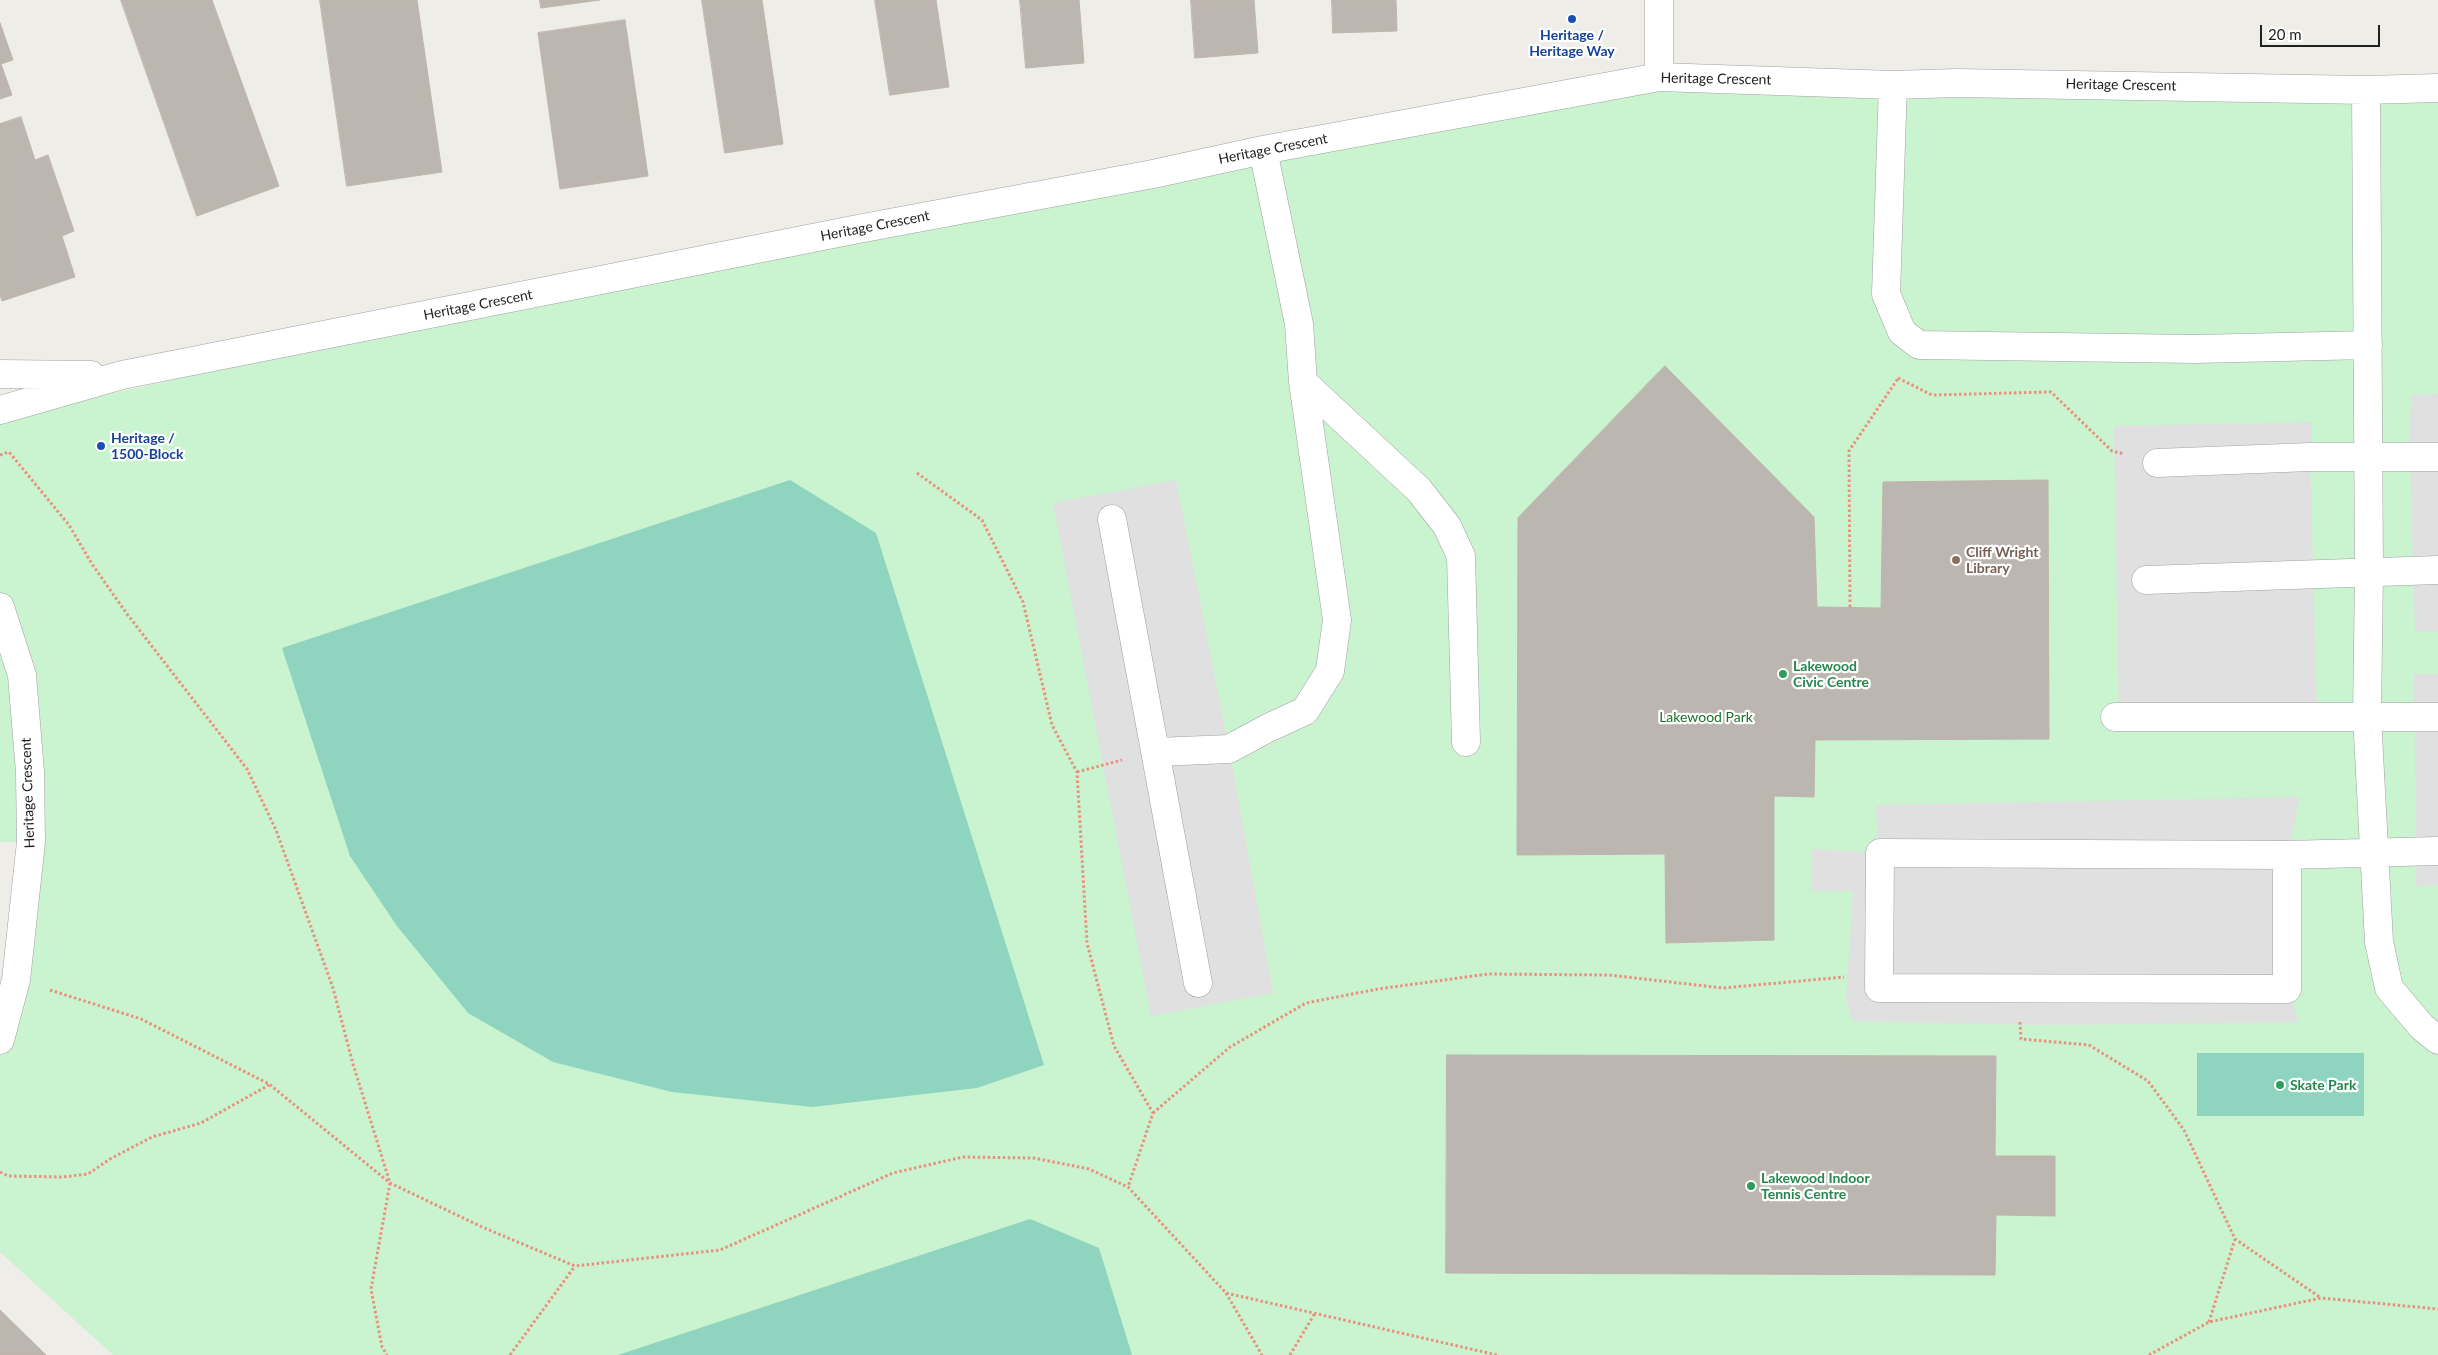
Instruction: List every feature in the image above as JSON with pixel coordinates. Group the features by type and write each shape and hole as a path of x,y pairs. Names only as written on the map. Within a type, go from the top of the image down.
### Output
{"street":[{"path":"1659,0 1659,77"},
{"name":"Heritage Crescent","path":"0,410 122,375 858,229 1153,174 1263,150 1659,77 1893,85 1957,83 2366,90 2438,88"},
{"path":"1893,85 1886,294 1902,332 1919,345 2196,349 2368,345"},
{"path":"2366,90 2369,572 2367,716 2372,852 2379,942 2389,988 2422,1027 2438,1040"},
{"path":"1157,752 1229,750 1268,728 1305,711 1330,671 1337,620 1303,382 1299,324 1263,150"},
{"name":"Heritage Crescent","path":"0,374 122,375"},
{"path":"1303,382 1419,490 1447,526 1461,556 1466,742"},
{"path":"2157,463 2310,457 2438,457"},
{"path":"1112,519 1157,752 1198,983"},
{"path":"2146,580 2438,570"},
{"name":"Heritage Crescent","path":"0,607 22,675 30,772 31,842 16,980 0,1040"},
{"path":"2114,717 2438,717"},
{"path":"2287,855 2287,989 1879,988 1880,853 2287,855 2438,851"}],"path":[{"path":"1850,607 1849,451 1919,345"},
{"path":"1898,378 1932,395 2051,392 2112,450 2157,463"},
{"path":"0,455 9,452 69,525 92,564 127,614 247,769 276,830 333,988 353,1064 390,1183 371,1289 382,1347 387,1355"},
{"path":"916,473 982,520 1023,602 1052,726 1077,772 1087,943 1114,1046 1152,1113"},
{"path":"1077,772 1157,752"},
{"path":"1128,1188 1152,1113 1230,1047 1306,1003 1378,990 1488,974 1609,975 1723,988 1879,974"},
{"path":"2018,989 2021,1039 2089,1045 2148,1081 2184,1130 2235,1239 2321,1298"},
{"path":"68,995 141,1019 269,1084 390,1183 482,1227 575,1266 720,1250 893,1173 963,1157 1034,1158 1089,1169 1128,1188 1226,1293 1262,1355"},
{"path":"0,1172 8,1176 62,1177 88,1174 110,1159 152,1137 200,1123 269,1084"},
{"path":"2209,1322 2235,1239"},
{"path":"510,1355 575,1266"},
{"path":"1226,1293 1497,1355"},
{"path":"2149,1355 2209,1322 2321,1298 2438,1309"},
{"path":"1290,1355 1315,1313"}],"green space":[{"name":"Lakewood Park","path":"1619,84 2438,88 2438,1355 113,1355 0,1252 0,1040 31,842 0,842 0,418 858,229"},
{"path":"790,480 876,533 1044,1065 977,1088 812,1107 672,1092 553,1062 468,1013 397,926 350,856 282,648"},
{"name":"Skate Park","path":"2197,1053 2364,1053 2364,1116 2197,1116"},
{"path":"1030,1219 1099,1248 1132,1355 618,1355"}],"shaded area":[{"path":"2438,394 2438,631 2415,632 2409,425 2412,395"},
{"path":"2312,422 2310,457 2317,710 2119,714 2114,426"},
{"path":"1176,480 1229,749 1273,993 1151,1016 1053,503"},
{"path":"2414,674 2438,674 2438,885 2416,886"},
{"path":"2300,797 2287,855 2287,989 2299,1022 2041,1025 1853,1021 1846,1001 1853,891 1811,891 1812,849 1879,853 1876,805"}],"building":[{"path":"121,0 212,0 279,186 197,216"},
{"path":"320,0 417,0 442,172 347,186"},
{"path":"540,0 600,0 541,8"},
{"path":"702,0 762,0 783,144 725,153"},
{"path":"875,0 936,0 949,87 890,95"},
{"path":"1020,0 1079,0 1084,63 1026,68"},
{"path":"1191,0 1254,0 1258,53 1195,58"},
{"path":"1332,0 1396,0 1397,31 1333,33"},
{"path":"625,20 648,176 560,189 538,33"},
{"path":"0,23 13,60 1,64 12,95 0,99"},
{"path":"21,117 35,160 48,155 74,231 62,236 75,277 2,301 0,295 0,124"},
{"name":"Lakewood Civic Centre","path":"1665,366 1814,517 1817,607 1881,608 1883,482 2048,480 2049,739 1815,740 1814,797 1774,796 1774,940 1666,943 1665,854 1517,855 1518,518"},
{"name":"Lakewood Indoor Tennis Centre","path":"1447,1055 1996,1056 1995,1156 2055,1156 2055,1216 1996,1215 1995,1275 1446,1273"},
{"path":"0,1310 46,1355 0,1355"}],"place":[{"name":"Heritage / Heritage Way","path":"1572,19"},
{"name":"Heritage / 1500-Block","path":"101,446"},
{"name":"Cliff Wright Library","path":"1956,560"},
{"name":"Lakewood Civic Centre","path":"1783,674"},
{"name":"Skate Park","path":"2280,1085"},
{"name":"Lakewood Indoor Tennis Centre","path":"1751,1186"}]}
